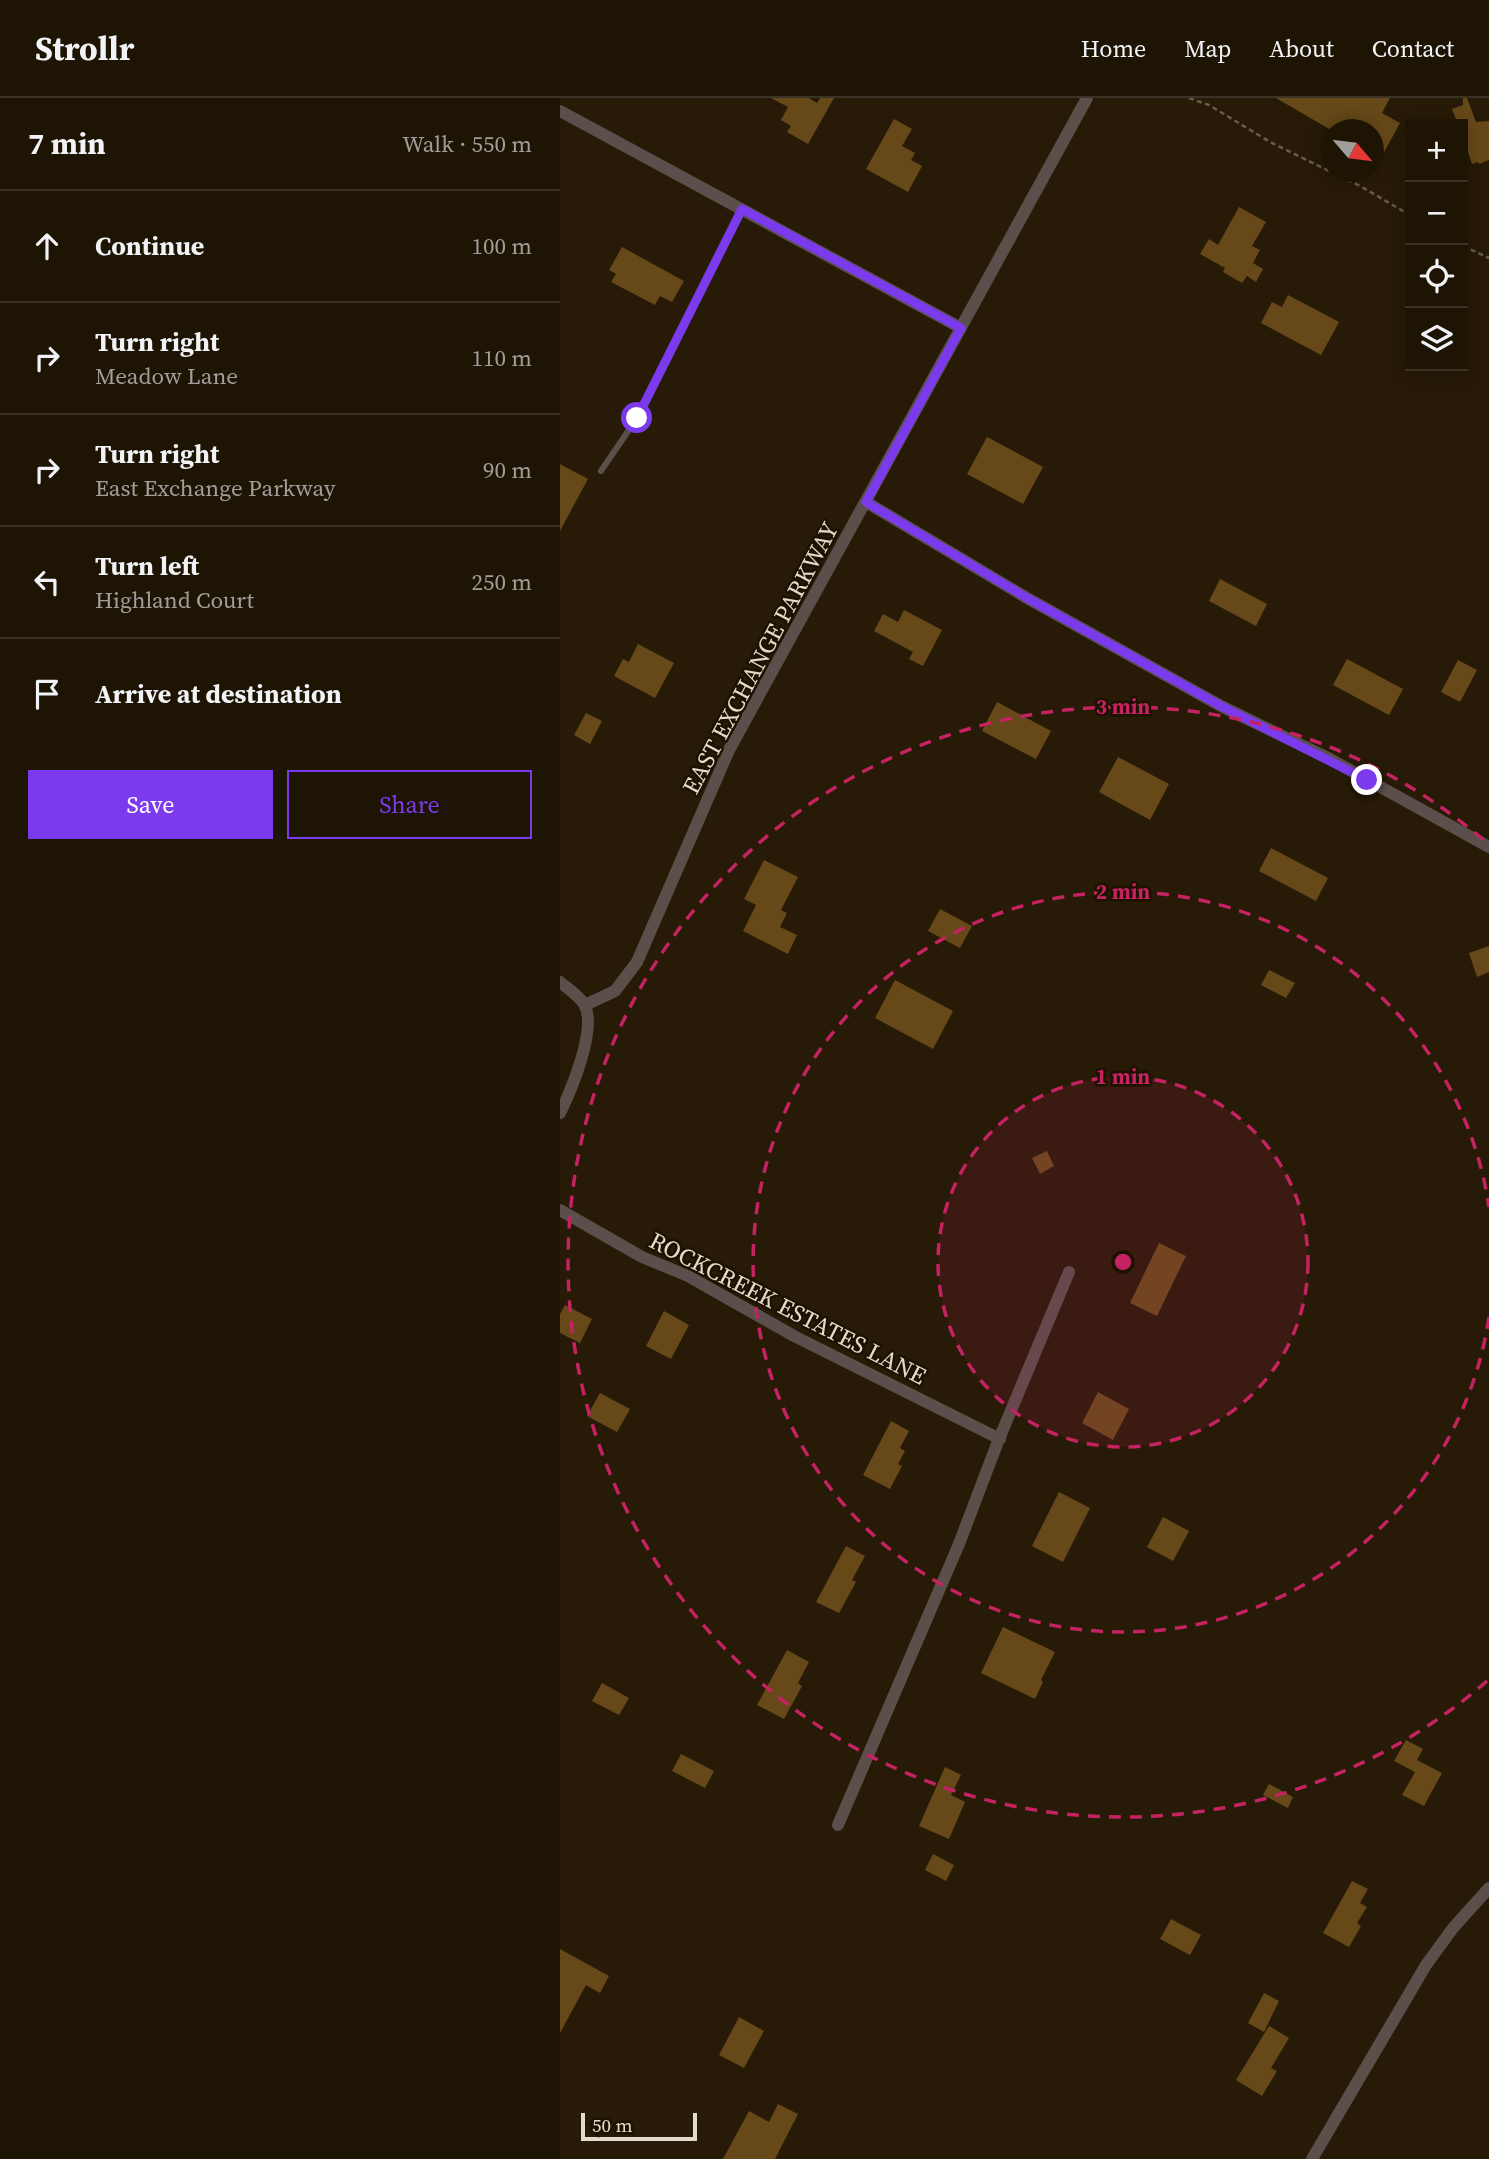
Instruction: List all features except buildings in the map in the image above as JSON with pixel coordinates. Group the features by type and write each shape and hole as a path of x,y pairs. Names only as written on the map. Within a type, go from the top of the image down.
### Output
{"street":[{"name":"EAST EXCHANGE PARKWAY","path":"585,1005 615,991 637,962 729,750 1087,98"},
{"path":"560,111 961,328"},
{"path":"866,502 1027,598 1221,706 1330,759 1489,847"},
{"path":"560,982 585,1005 589,1030 573,1086 560,1114"},
{"name":"ROCKCREEK ESTATES LANE","path":"560,1210 642,1257 688,1276 794,1336 1000,1439"},
{"path":"838,1825 979,1495 1069,1272"},
{"path":"1312,2159 1426,1965 1453,1928 1489,1888"}],"lane":[{"path":"601,471 637,418 742,209"}],"path":[{"path":"1189,98 1209,105 1270,142 1360,186 1405,212"},
{"path":"1468,248 1489,258"}],"route":[{"path":"637,418 742,209 961,328 866,502 1027,598 1221,706 1367,780"}]}
